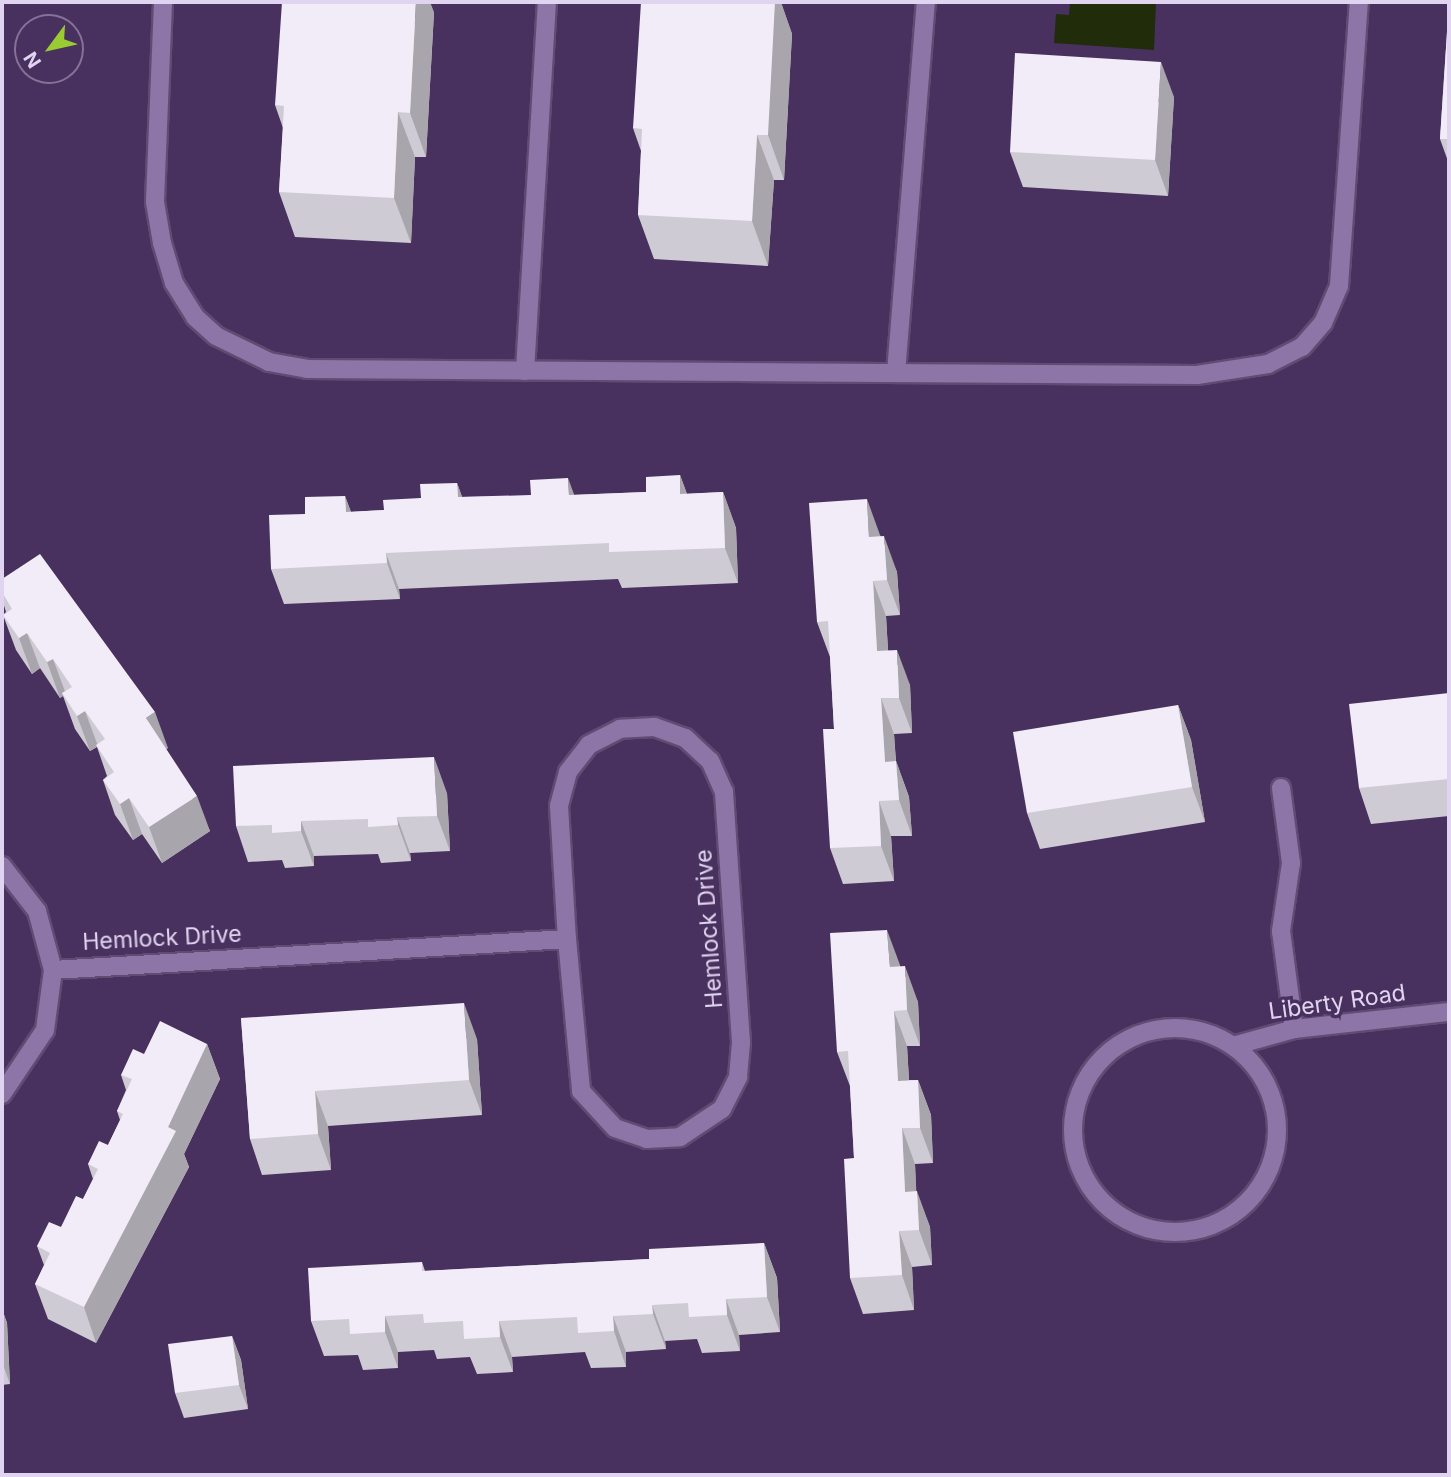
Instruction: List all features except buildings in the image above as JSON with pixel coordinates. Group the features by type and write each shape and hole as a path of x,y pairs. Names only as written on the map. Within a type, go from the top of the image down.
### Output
{"street":[{"path":"163,2 155,202 174,283 195,317 242,351 307,369 1197,375 1268,364 1303,347 1323,323 1339,286 1359,2"},
{"path":"525,371 547,2"},
{"path":"896,373 926,2"},
{"name":"Hemlock Drive","path":"654,727 685,738 710,761 724,792 738,1000 738,1077 710,1121 680,1137 647,1139 615,1128 590,1105 576,1074 567,939 559,806 568,772 589,745 620,729 654,727"},
{"path":"1281,788 1291,863 1281,931 1294,1030"},
{"name":"Hemlock Drive","path":"2,866 37,911 53,970 45,1030 2,1094"},
{"name":"Hemlock Drive","path":"53,970 567,939"},
{"name":"Liberty Road","path":"1233,1046 1294,1030 1449,1012"},
{"path":"1151,1030 1208,1033 1233,1046 1253,1064 1276,1113 1271,1167 1258,1191 1239,1210 1189,1231 1136,1224 1111,1210 1079,1164 1073,1136 1075,1107 1102,1058 1151,1030"}],"shaded area":[{"path":"1070,2 1156,2 1154,50 1054,43 1056,14 1069,15"}]}
